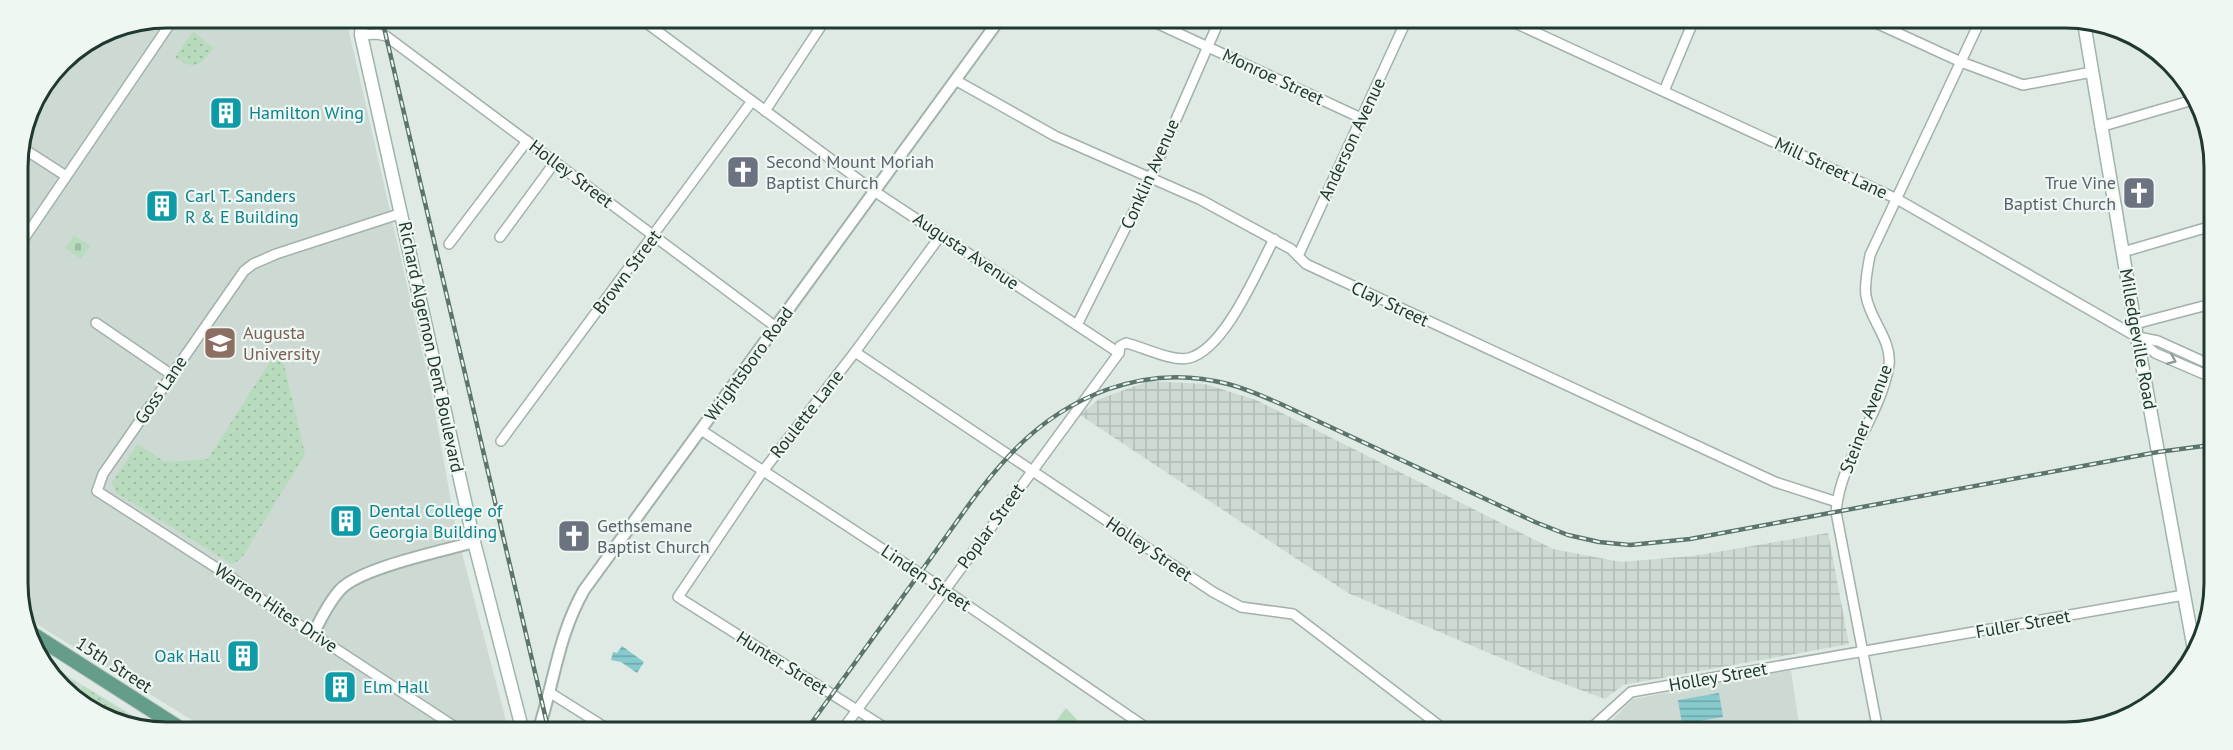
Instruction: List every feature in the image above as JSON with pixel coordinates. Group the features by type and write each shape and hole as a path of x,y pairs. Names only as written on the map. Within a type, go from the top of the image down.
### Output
{"main road":[{"path":"359,29 362,35"},
{"path":"362,29 362,35"},
{"name":"Milledgeville Road","path":"2085,30 2100,127 2192,639"},
{"name":"Richard Algernon Dent Boulevard","path":"362,35 474,542 520,722"},
{"name":"15th Street","path":"40,638 170,722"}],"street":[{"name":"Monroe Street","path":"1168,28 1361,118"},
{"name":"Conklin Avenue","path":"1077,325 1150,179 1215,28"},
{"name":"Anderson Avenue","path":"1298,256 1403,28"},
{"name":"Mill Street Lane","path":"1527,28 1897,199 2137,337 2155,353 2204,374"},
{"path":"1664,91 1690,28"},
{"path":"1889,28 1960,62 2023,85 2092,72"},
{"name":"Steiner Avenue","path":"1876,721 1836,512 1843,481 1885,380 1890,355 1870,309 1866,286 1870,255 1977,28"},
{"path":"29,231 166,29"},
{"name":"Augusta Avenue","path":"661,29 765,111 874,191 1119,353"},
{"path":"765,111 819,29"},
{"name":"Wrightsboro Road","path":"541,722 565,629 584,590 993,29"},
{"name":"Holley Street","path":"362,35 386,36 776,327"},
{"name":"Clay Street","path":"957,81 1055,136 1201,200 1274,239 1306,264 1774,482 1837,502"},
{"name":"Brown Street","path":"501,441 753,101"},
{"path":"2100,127 2188,102"},
{"path":"449,244 527,141"},
{"path":"30,153 66,176"},
{"path":"500,237 555,162"},
{"name":"Goss Lane","path":"97,491 103,474 171,375 238,279 253,264 276,254 402,213"},
{"path":"2123,252 2204,228"},
{"name":"Roulette Lane","path":"678,597 763,471 941,235"},
{"path":"1119,353 1120,346 1126,344 1161,354 1187,358 1203,352 1226,328 1274,239"},
{"path":"2135,324 2204,306"},
{"path":"96,323 171,375"},
{"name":"Mill Street Lane","path":"2137,337 2158,342 2204,362"},
{"name":"Holley Street","path":"855,352 1213,592 1241,607 1293,615 1434,721"},
{"name":"Poplar Street","path":"848,722 1119,353"},
{"name":"Linden Street","path":"700,430 945,590 1137,721"},
{"name":"Warren Hites Drive","path":"97,491 447,722"},
{"path":"313,634 333,599 341,588 351,581 375,570 474,542"},
{"name":"Fuller Street","path":"1862,652 2184,595"},
{"name":"Hunter Street","path":"678,597 876,722"},
{"name":"Holley Street","path":"1599,721 1631,692 1862,652"},
{"path":"549,692 596,722"}],"shaded area":[{"name":"Augusta University","path":"158,29 348,29 431,390 457,534 506,722 195,722 35,623 31,610 28,583 29,158 33,131 47,98 63,76 90,52 123,36"},
{"path":"1149,381 1205,384 1256,400 1553,549 1621,562 1693,556 1828,533 1849,644 1623,685 1605,699 1543,676 1348,593 1080,415 1099,399"},
{"path":"1791,670 1799,721 1611,721 1633,699"},
{"path":"62,672 137,718 98,703 83,693"}],"green space":[{"path":"193,31 213,48 205,59 192,65 175,57"},
{"path":"74,235 90,246 81,259 65,248"},
{"path":"276,352 282,356 305,454 241,559 232,564 116,493 112,482 138,444 165,462 208,459"},
{"path":"64,675 76,683 74,686"},
{"path":"83,686 132,717 98,703 80,690"},
{"path":"1066,708 1079,722 1056,722"}],"water":[{"path":"622,646 644,662 637,673 621,662 611,660 613,652 617,653"},
{"path":"1719,693 1723,717 1682,721 1678,700"}],"railway":[{"path":"384,29 547,722"},
{"path":"812,722 967,507 1007,458 1053,417 1107,389 1136,381 1197,378 1242,388 1535,522 1568,535 1599,542 1630,545 1690,539 2158,452 2204,446"}],"place":[{"name":"Hamilton Wing","path":"226,113"},
{"name":"Second Mount Moriah Baptist Church","path":"743,172"},
{"name":"True Vine Baptist Church","path":"2139,193"},
{"name":"Carl T. Sanders R & E Building","path":"162,206"},
{"name":"Augusta University","path":"220,343"},
{"name":"Dental College of Georgia Building","path":"346,521"},
{"name":"Gethsemane Baptist Church","path":"574,536"},
{"name":"Oak Hall","path":"243,656"},
{"name":"Elm Hall","path":"340,687"}]}
